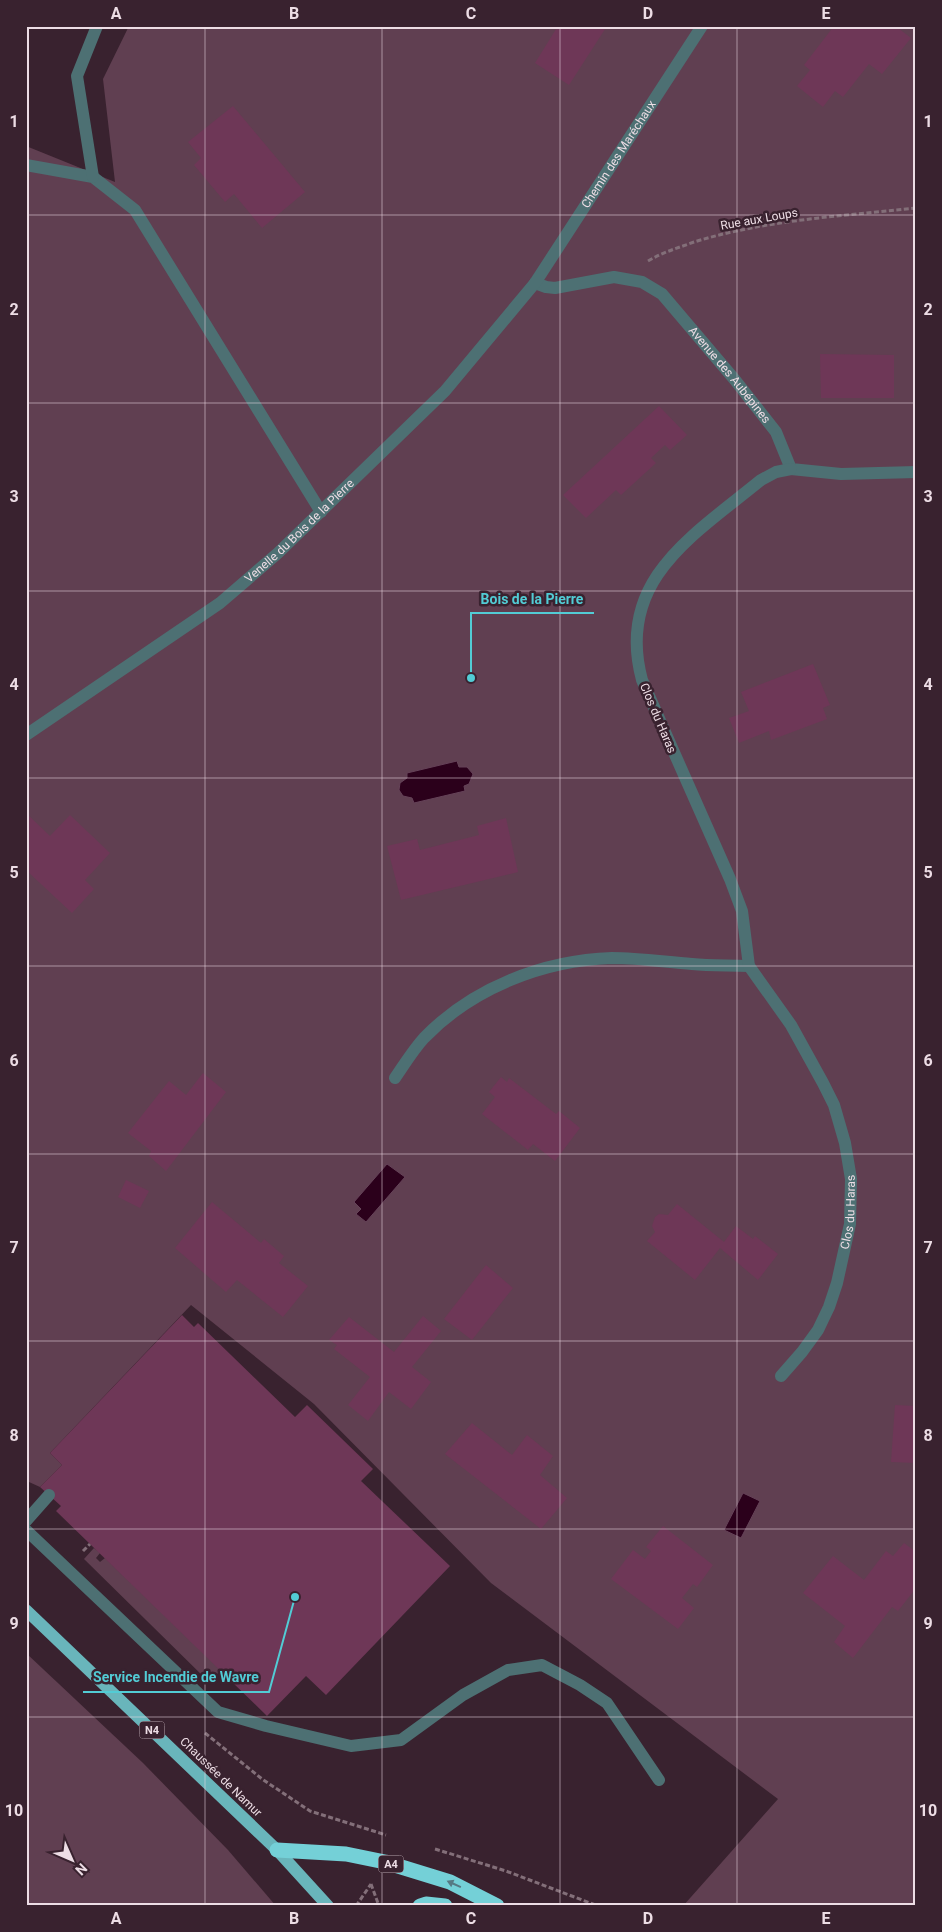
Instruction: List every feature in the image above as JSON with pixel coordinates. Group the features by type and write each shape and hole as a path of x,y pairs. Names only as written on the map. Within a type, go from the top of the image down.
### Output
{"highway":[{"name":"A4","path":"277,1850 346,1854 385,1862 450,1882 497,1906"},
{"path":"420,1906 426,1904 445,1906"}],"main road":[{"name":"Chaussée de Namur","path":"26,1610 277,1850 328,1906"}],"street":[{"path":"93,177 77,76 97,26"},
{"name":"Chemin des Maréchaux","path":"535,283 702,26"},
{"path":"26,165 93,177 135,210 321,512"},
{"name":"Avenue des Aubépines","path":"535,283 555,288 614,277 642,282 662,294 669,300 776,432 791,468"},
{"name":"Venelle du Bois de la Pierre","path":"26,735 220,603 278,553 445,391 512,313 535,283"},
{"path":"791,468 841,474 916,472"},
{"name":"Clos du Haras","path":"781,1376 818,1330 837,1283 850,1224 851,1179 845,1142 834,1105 823,1083 791,1025 749,966 742,911 730,879 642,680 637,664 636,631 648,589 666,562 761,480 776,472 791,468"},
{"path":"395,1078 423,1039 458,1008 511,979 542,969 612,958 749,966"},
{"path":"26,1521 49,1495"},
{"path":"26,1530 218,1712 266,1726 351,1746 401,1740 463,1695 508,1670 542,1665 580,1685 607,1703 659,1780"}],"path":[{"name":"Rue aux Loups","path":"614,277 642,265 660,253 716,235 806,219 916,208"},
{"path":"284,1794 318,1815 392,1837"},
{"path":"429,1848 523,1876 598,1906"},
{"path":"356,1906 371,1884 379,1906"}],"shaded area":[{"path":"129,26 916,26 916,1906 683,1906 778,1799 491,1583 314,1404 191,1305 50,1453 62,1465 40,1487 29,1482 26,1478 26,146 115,182 103,79"},
{"path":"457,761 459,767 467,767 473,774 469,784 464,786 465,791 414,803 412,798 403,796 399,790 400,783 407,778 407,773"},
{"path":"387,1164 405,1177 366,1222 356,1214 361,1209 354,1202"},
{"path":"743,1493 760,1501 741,1538 724,1530"},
{"path":"94,1548 100,1553 96,1558 100,1562 105,1558 221,1670 209,1682 84,1559"},
{"path":"26,1653 143,1763 228,1850 276,1906 26,1906"}],"building":[{"path":"558,26 607,26 569,85 535,63"},
{"path":"834,26 899,26 898,28 911,38 882,74 869,64 843,97 835,91 823,107 797,86 810,70 804,65"},
{"path":"233,106 305,192 262,228 234,194 225,202 194,165 201,158 188,142"},
{"path":"820,354 894,355 894,398 821,398"},
{"path":"659,406 687,435 670,450 665,445 651,458 656,463 621,495 616,490 586,518 563,495"},
{"path":"813,664 830,705 823,708 827,719 771,740 769,731 739,743 729,718 749,711 741,692"},
{"path":"26,813 50,836 70,815 110,853 85,880 94,889 72,913 26,870"},
{"path":"506,818 518,872 401,900 387,846 417,839 420,850 479,835 477,826"},
{"path":"203,1073 226,1092 166,1171 149,1156 151,1151 128,1133 169,1081 186,1095"},
{"path":"501,1077 507,1082 509,1078 556,1114 559,1111 580,1128 555,1161 533,1144 528,1150 482,1114 495,1097 489,1092"},
{"path":"126,1180 149,1191 140,1208 118,1197"},
{"path":"212,1202 261,1243 264,1239 284,1256 279,1263 308,1286 283,1317 237,1280 226,1292 175,1248"},
{"path":"677,1204 724,1242 736,1226 753,1239 755,1236 778,1254 758,1280 720,1248 695,1280 647,1241 655,1232 652,1226 655,1217 659,1214 668,1215"},
{"path":"486,1265 513,1288 472,1340 444,1319"},
{"path":"182,1315 194,1327 198,1323 295,1417 307,1405 373,1469 361,1481 450,1566 326,1695 306,1676 267,1716 56,1511 61,1506 40,1487 62,1465 50,1453"},
{"path":"423,1316 441,1331 412,1367 431,1382 411,1409 389,1392 368,1421 348,1405 370,1377 334,1349 337,1345 329,1340 349,1317 394,1352"},
{"path":"895,1405 916,1406 916,1463 891,1462"},
{"path":"472,1423 512,1455 527,1435 553,1456 540,1475 567,1498 541,1529 445,1454"},
{"path":"663,1526 713,1565 697,1587 693,1584 682,1598 694,1608 678,1629 611,1579 633,1550 645,1559 651,1551 646,1547"},
{"path":"904,1543 916,1552 916,1570 914,1572 916,1574 916,1588 898,1611 892,1607 853,1658 834,1642 845,1626 803,1593 833,1556 864,1580 886,1551 893,1556"}],"place":[{"name":"Bois de la Pierre","path":"471,678"},
{"name":"Service Incendie de Wavre","path":"295,1597"}]}
